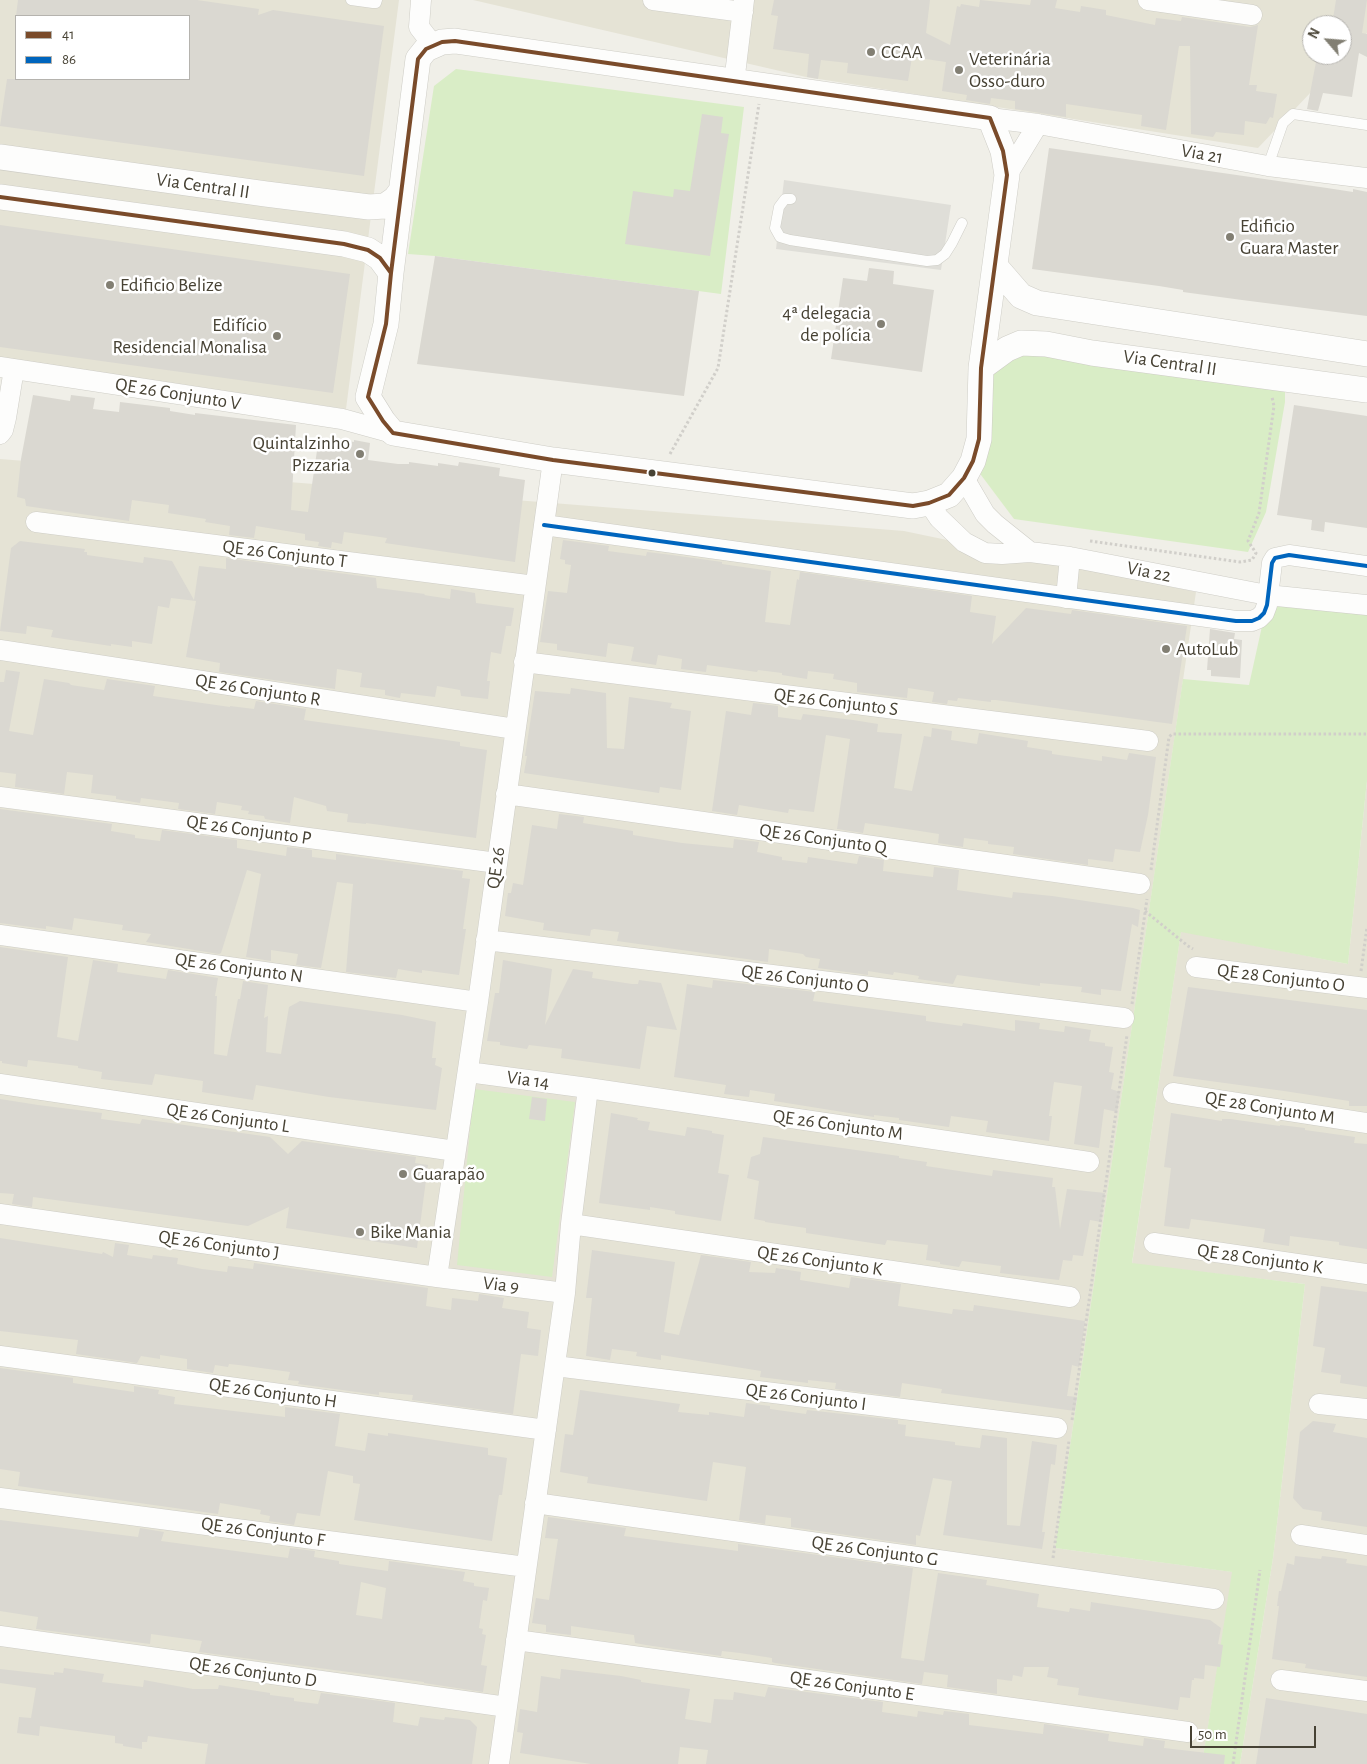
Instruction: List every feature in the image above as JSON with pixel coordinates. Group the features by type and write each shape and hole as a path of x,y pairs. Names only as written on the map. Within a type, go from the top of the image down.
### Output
{"street":[{"path":"421,0 419,27 433,45"},
{"path":"653,0 744,6 734,82"},
{"path":"1148,0 1252,15"},
{"path":"342,419 358,409 368,397 386,324 418,59 433,45 455,41 990,118 1003,150 1007,175 981,368 979,439 973,461 964,478 949,495 928,503 913,506 553,460 393,433 368,397"},
{"name":"Via 21","path":"990,118 1038,124 1268,166 1367,178"},
{"path":"1007,175 1038,124"},
{"name":"Via Central II","path":"0,157 266,194 369,206 385,206 395,199 401,191"},
{"path":"261,233 266,194"},
{"name":"Via Central II","path":"0,197 357,246 368,250 380,258 392,273"},
{"name":"Via Central II","path":"995,266 1021,296 1037,303 1367,354"},
{"name":"Via Central II","path":"981,368 1007,349 1021,343 1046,344 1367,390"},
{"path":"0,434 6,418 7,368"},
{"name":"QE 26 Conjunto V","path":"7,368 342,419 393,433"},
{"name":"QE 26","path":"437,1277 478,1002 553,460"},
{"path":"964,478 985,514 1030,552"},
{"name":"Via 22","path":"928,503 953,533 964,542 985,553 1030,552 1070,556 1267,600 1367,605"},
{"name":"QE 26 Conjunto T","path":"36,522 535,586"},
{"path":"544,525 1236,621 1252,621 1264,613 1272,563 1275,558 1289,554 1367,566"},
{"path":"1066,598 1070,556"},
{"name":"QE 26 Conjunto R","path":"0,650 515,730"},
{"name":"QE 26 Conjunto S","path":"524,662 1148,741"},
{"name":"QE 26 Conjunto Q","path":"506,794 1146,882"},
{"name":"QE 26 Conjunto P","path":"0,797 497,862"},
{"name":"QE 26 Conjunto N","path":"0,935 478,1002"},
{"name":"QE 26 Conjunto O","path":"486,940 1128,1018"},
{"name":"QE 28 Conjunto O","path":"1195,958 1367,988"},
{"name":"Via 14","path":"468,1072 588,1088"},
{"name":"QE 26 Conjunto L","path":"0,1084 455,1151"},
{"path":"499,1764 565,1293 571,1224 588,1088"},
{"name":"QE 26 Conjunto M","path":"588,1088 1089,1162"},
{"name":"QE 28 Conjunto M","path":"1173,1093 1367,1123"},
{"name":"QE 26 Conjunto J","path":"0,1214 437,1277"},
{"name":"QE 26 Conjunto K","path":"571,1224 1070,1297"},
{"name":"QE 28 Conjunto K","path":"1154,1244 1367,1274"},
{"name":"Via 9","path":"437,1277 565,1293"},
{"name":"QE 26 Conjunto H","path":"0,1356 546,1430"},
{"name":"QE 26 Conjunto I","path":"555,1366 1066,1431"},
{"path":"1319,1404 1367,1409"},
{"name":"QE 26 Conjunto F","path":"0,1498 526,1567"},
{"name":"QE 26 Conjunto G","path":"535,1503 1214,1600"},
{"path":"1301,1535 1367,1545"},
{"name":"QE 26 Conjunto D","path":"0,1636 507,1707"},
{"name":"QE 26 Conjunto E","path":"516,1640 1188,1732"},
{"path":"1281,1680 1367,1690"}],"lane":[{"path":"351,0 373,3 376,3 377,0"},
{"path":"1268,166 1283,123 1293,114 1367,125"},
{"path":"791,199 785,199 779,207 775,228 780,237 927,261 937,260 945,254 962,223"}],"path":[{"path":"669,457 718,368 759,103 768,104"},
{"path":"1090,540 1240,562 1252,560 1256,553 1248,541 1260,513 1274,406 1271,391"},
{"path":"1050,1576 1066,1431 1145,910 1146,882 1169,737 1172,734 1367,734"},
{"path":"1145,910 1188,946 1195,958"},
{"path":"1352,971 1361,973 1367,928"},
{"path":"1233,1764 1260,1570"}],"shaded area":[{"path":"0,0 399,0 346,409 0,357"},
{"path":"473,0 1367,0 1367,33 1352,49 1352,15 1302,15 1302,65 1337,65 1258,148 806,77"},
{"path":"784,180 951,205 941,270 776,249"},
{"path":"0,459 904,531 1196,592 1055,1548 1233,1572 1202,1764 0,1764"},
{"path":"1367,780 1367,1764 1240,1764 1273,1558 1305,1284 1132,1264 1181,931 1348,964"}],"green space":[{"path":"456,69 744,107 721,294 408,254 434,86"},
{"path":"1003,351 1285,380 1285,402 1266,512 1248,552 1014,519 978,471 993,364"},
{"path":"1268,599 1367,605 1367,780 1348,964 1181,932 1132,1263 1305,1284 1273,1558 1240,1764 1202,1764 1232,1572 1055,1548 1183,679 1249,685"},
{"path":"474,1089 575,1102 552,1277 457,1265"}],"building":[{"path":"18,0 197,0 259,9 258,15 273,10 384,26 364,176 0,126 7,79 190,80 190,15 16,15"},
{"path":"774,0 930,0 926,33 950,45 957,6 960,7 961,4 979,7 980,0 1030,5 1031,0 1057,0 1055,8 1080,12 1081,6 1106,10 1106,15 1155,25 1156,18 1181,21 1182,17 1250,27 1258,25 1249,85 1257,85 1256,91 1277,94 1273,118 1270,117 1266,124 1245,121 1244,135 1216,132 1213,137 1191,134 1190,46 1179,46 1166,130 1141,126 1142,115 1066,104 1066,117 1015,109 1015,101 991,98 990,104 966,100 967,95 942,91 946,62 912,57 908,81 847,73 848,63 821,60 818,79 807,77 809,54 773,49 778,16 771,15"},
{"path":"1336,0 1367,0 1362,33 1367,34 1367,57 1359,53 1352,97 1323,93 1318,111 1307,109 1315,65 1352,65 1352,15 1334,15"},
{"path":"702,114 723,117 721,133 729,134 710,256 625,244 633,191 673,197 674,189 690,191"},
{"path":"1049,148 1353,192 1353,189 1367,192 1367,316 1183,292 1183,290 1159,286 1032,269"},
{"name":"Edificio Belize","path":"0,225 350,274 333,393 0,347"},
{"path":"435,256 699,291 684,396 417,364"},
{"path":"869,268 894,271 893,284 934,290 922,372 831,359 843,278 867,281"},
{"path":"33,395 70,401 71,395 95,398 93,409 119,412 120,402 170,408 170,411 195,415 195,413 296,425 291,510 308,512 319,437 370,443 368,460 398,464 409,464 409,462 438,466 438,463 458,466 459,462 500,468 499,476 525,480 515,562 385,543 387,538 344,532 342,544 332,542 331,548 318,546 319,542 305,540 305,534 256,526 254,538 229,535 230,526 205,522 206,519 168,513 169,505 132,500 129,521 26,506 25,499 17,497 21,459"},
{"path":"1294,405 1367,416 1367,528 1325,522 1324,532 1311,530 1312,520 1277,515"},
{"path":"563,540 609,546 608,551 646,556 647,552 672,555 771,571 765,622 790,625 797,579 799,580 800,572 972,596 970,612 996,616 992,644 1026,608 1071,614 1072,610 1187,626 1172,724 996,700 991,700 991,702 958,698 957,701 948,700 947,704 932,702 934,692 908,688 907,698 857,692 857,683 833,679 834,674 808,671 807,679 782,675 782,673 758,670 757,672 707,665 706,672 681,669 682,659 658,655 656,665 631,661 634,647 608,643 606,657 557,650 557,644 540,642 548,591 567,593 571,565 565,564 565,560 560,559"},
{"path":"20,541 85,549 84,552 87,552 87,555 143,563 144,557 172,561 194,600 199,566 226,569 226,558 376,578 377,588 450,599 451,589 475,593 476,603 514,608 511,626 506,626 501,654 491,652 487,681 490,681 488,699 461,696 460,690 437,686 435,697 401,693 400,698 385,695 385,690 360,687 362,673 337,669 335,689 219,672 220,663 186,657 196,601 171,598 169,608 158,606 152,644 132,641 132,647 111,644 111,646 51,637 53,630 27,626 26,634 0,631 11,548"},
{"path":"1210,629 1235,633 1234,639 1242,640 1240,678 1211,676 1211,670 1207,670"},
{"path":"6,670 20,672 9,731 33,735 44,679 104,690 107,679 155,686 153,696 230,707 254,709 256,701 306,709 304,720 460,742 460,746 487,750 476,838 347,822 348,814 327,811 326,806 294,797 290,823 248,814 249,811 241,810 242,806 217,802 215,814 178,809 179,803 141,798 140,803 116,799 116,796 91,793 93,775 67,772 64,794 15,787 16,774 0,772 0,682 4,682"},
{"path":"571,688 606,693 607,748 624,749 629,697 672,703 670,708 691,711 681,790 660,787 659,793 524,773 535,691 570,694"},
{"path":"753,703 778,706 778,717 801,720 803,714 853,720 878,724 877,732 902,734 894,788 912,791 924,736 931,737 932,728 952,731 951,740 977,744 979,733 1028,741 1027,747 1052,751 1052,754 1102,761 1102,756 1127,760 1129,753 1156,757 1148,815 1140,852 1115,849 1113,862 1088,859 1088,865 1013,854 1014,847 988,844 988,841 964,838 963,847 938,843 939,834 865,823 863,833 837,829 850,739 826,735 814,812 789,809 788,813 739,805 737,815 712,811 726,711 751,715"},
{"path":"0,809 112,824 111,831 135,835 135,838 160,841 162,830 237,840 237,848 286,856 287,847 312,850 312,857 336,860 336,854 463,871 462,878 470,879 463,929 466,929 459,975 422,970 422,973 398,969 396,978 346,972 353,884 337,882 321,968 296,965 298,954 271,950 271,961 246,957 261,874 247,870 221,953 219,954 146,942 151,934 122,930 123,925 74,918 72,930 46,926 46,929 0,923"},
{"path":"559,814 584,817 583,823 633,831 633,835 682,843 733,848 734,839 759,842 757,852 782,857 782,860 807,863 808,857 857,864 859,856 884,860 883,871 933,877 934,867 959,870 957,890 1012,898 1013,892 1133,908 1140,910 1138,927 1132,924 1121,991 1101,989 1101,995 1081,992 1082,987 1040,983 1040,986 957,975 953,984 918,979 919,976 894,972 893,975 868,971 868,975 818,968 820,959 806,957 803,954 769,949 768,962 617,941 619,932 594,929 591,930 590,936 543,930 544,923 505,916 508,893 511,893 513,883 523,885 532,825 557,829"},
{"path":"0,947 68,957 57,1037 78,1041 93,960 118,964 117,972 166,979 168,970 218,978 215,996 217,996 214,1054 227,1056 243,981 268,985 264,1018 268,1016 266,1052 281,1054 289,1007 300,1001 402,1015 436,1022 432,1058 436,1058 435,1065 442,1068 436,1110 329,1097 256,1085 253,1100 202,1092 203,1081 155,1074 152,1085 101,1079 102,1072 78,1068 78,1066 28,1060 27,1067 2,1063 0,1061"},
{"path":"503,960 552,969 545,1025 573,969 593,972 592,978 632,984 638,984 639,980 661,983 677,1030 647,1026 640,1069 561,1058 562,1049 529,1045 527,1049 500,1045 500,1042 487,1041 495,993 499,993"},
{"path":"713,980 815,992 813,1001 926,1016 926,1021 962,1026 963,1023 1015,1031 1015,1020 1040,1023 1039,1029 1064,1032 1065,1026 1091,1030 1089,1041 1105,1043 1105,1046 1113,1047 1109,1072 1114,1073 1111,1089 1120,1092 1117,1112 1104,1109 1099,1148 1074,1144 1082,1086 1054,1082 1049,1116 1052,1116 1049,1141 986,1132 988,1121 951,1116 949,1127 899,1120 899,1118 874,1115 874,1117 774,1101 775,1094 750,1090 749,1097 724,1094 726,1085 674,1077 687,984 712,988"},
{"path":"1188,987 1367,1010 1367,1106 1349,1106 1349,1101 1173,1076"},
{"path":"532,1097 547,1099 545,1121 529,1119"},
{"path":"0,1099 102,1113 101,1119 140,1124 142,1119 270,1137 288,1154 302,1141 416,1157 415,1163 428,1165 417,1248 286,1228 289,1207 248,1226 33,1197 32,1207 12,1204 14,1194 0,1193"},
{"path":"611,1113 650,1122 648,1130 685,1136 687,1127 724,1135 718,1173 729,1175 721,1221 675,1214 675,1211 650,1207 650,1210 599,1203"},
{"path":"1171,1113 1222,1121 1222,1119 1230,1119 1305,1128 1305,1130 1355,1137 1354,1143 1367,1144 1367,1249 1339,1245 1339,1242 1290,1236 1289,1246 1263,1242 1265,1229 1191,1219 1189,1229 1164,1226 1171,1168 1164,1167"},
{"path":"763,1137 899,1156 899,1158 927,1162 926,1166 992,1176 993,1170 1053,1178 1052,1187 1055,1187 1060,1229 1067,1189 1105,1193 1101,1222 1090,1220 1083,1256 1073,1255 1072,1261 1063,1260 1059,1280 1000,1273 1001,1266 962,1261 959,1267 940,1264 940,1262 926,1260 928,1245 887,1240 885,1245 806,1233 806,1228 754,1219 759,1181 747,1178 751,1157 760,1154"},
{"path":"0,1238 102,1254 103,1252 113,1257 115,1243 129,1245 127,1255 152,1259 153,1255 178,1258 177,1264 202,1269 227,1272 228,1266 253,1269 254,1263 428,1288 426,1306 451,1310 452,1298 478,1301 479,1294 504,1298 502,1308 529,1312 527,1328 541,1330 538,1356 521,1354 513,1414 412,1400 413,1395 379,1392 379,1395 298,1384 299,1381 288,1380 290,1372 229,1364 228,1367 215,1365 213,1373 187,1369 187,1359 160,1355 160,1359 141,1356 137,1363 76,1354 78,1340 0,1331"},
{"path":"592,1250 675,1262 664,1332 679,1335 701,1255 751,1262 749,1272 775,1273 776,1268 801,1272 800,1280 849,1288 851,1277 901,1284 898,1306 952,1314 953,1309 973,1311 974,1305 1085,1321 1079,1367 1072,1365 1067,1396 1077,1397 1075,1411 941,1393 942,1389 902,1383 900,1397 835,1389 836,1383 808,1380 808,1383 760,1377 761,1371 661,1355 661,1360 636,1356 637,1352 612,1349 610,1360 586,1356 592,1298 586,1298"},
{"path":"1321,1286 1367,1292 1367,1387 1340,1383 1341,1375 1321,1372 1325,1348 1313,1346"},
{"path":"0,1368 73,1378 73,1383 134,1392 134,1386 159,1390 158,1394 175,1397 174,1404 285,1417 285,1407 340,1414 335,1446 365,1451 368,1433 388,1436 388,1433 488,1448 488,1455 507,1458 502,1495 499,1495 492,1541 354,1520 360,1484 353,1483 353,1476 328,1471 320,1516 297,1513 294,1525 269,1521 270,1516 260,1514 261,1510 220,1503 218,1514 18,1486 20,1472 0,1469"},
{"path":"580,1390 680,1404 678,1412 709,1415 709,1412 744,1417 746,1403 770,1406 770,1409 806,1414 807,1410 898,1420 898,1424 906,1425 905,1436 955,1442 955,1445 980,1448 982,1435 1007,1438 1007,1525 1020,1526 1032,1441 1057,1445 1055,1465 1051,1464 1042,1532 1045,1532 1042,1549 943,1535 952,1481 933,1478 920,1536 916,1535 916,1545 791,1527 791,1518 766,1515 765,1524 739,1520 746,1467 713,1462 707,1501 587,1483 588,1477 560,1472 565,1434 573,1435"},
{"path":"1313,1421 1336,1424 1333,1432 1367,1438 1367,1527 1321,1520 1322,1512 1303,1509 1293,1498 1300,1432"},
{"path":"548,1517 626,1528 624,1536 738,1551 738,1544 913,1568 901,1658 924,1661 938,1573 987,1580 986,1585 1039,1594 1037,1607 1069,1612 1070,1608 1090,1611 1091,1602 1210,1620 1221,1628 1218,1644 1223,1645 1220,1667 1205,1665 1204,1679 1194,1678 1192,1680 1190,1698 1180,1697 1178,1710 1078,1695 1079,1688 1057,1685 1058,1679 1047,1677 1049,1667 1024,1667 1022,1677 1013,1675 1012,1681 997,1679 997,1694 947,1687 948,1675 924,1672 922,1684 775,1663 772,1662 772,1658 740,1653 722,1651 721,1656 646,1645 635,1643 634,1635 571,1626 571,1635 546,1632 546,1625 532,1623 536,1598 549,1600 558,1539 545,1538"},
{"path":"0,1520 138,1537 140,1528 164,1532 161,1541 288,1558 290,1548 315,1551 314,1557 339,1561 339,1564 388,1571 389,1561 465,1572 463,1581 474,1583 474,1586 489,1588 487,1601 483,1600 479,1628 483,1629 482,1634 486,1635 481,1665 487,1666 483,1692 424,1682 199,1652 202,1641 151,1634 150,1644 36,1629 38,1617 0,1611","holes":["361,1582 386,1588 382,1619 356,1615"]},
{"path":"1295,1556 1321,1559 1322,1556 1347,1559 1346,1563 1367,1566 1367,1677 1305,1668 1306,1664 1272,1659 1279,1606 1277,1606 1279,1591 1281,1591 1287,1563 1294,1565"},
{"path":"64,1668 104,1674 102,1682 143,1687 144,1680 193,1689 218,1689 219,1685 270,1693 270,1695 294,1698 294,1701 318,1704 321,1693 395,1703 393,1722 418,1726 420,1717 444,1720 445,1717 470,1720 477,1727 472,1764 205,1764 208,1744 148,1736 147,1742 142,1742 142,1749 115,1743 115,1736 40,1726 39,1736 17,1733 19,1717 31,1718 36,1688 0,1683 0,1669 54,1675 54,1672 63,1673"},
{"path":"561,1669 621,1676 641,1680 641,1682 690,1689 685,1719 711,1723 714,1699 733,1700 734,1692 765,1697 768,1687 883,1702 882,1712 917,1717 918,1711 943,1715 944,1711 969,1714 969,1725 1043,1734 1044,1724 1109,1734 1108,1741 1143,1746 1144,1738 1165,1741 1164,1748 1225,1755 1224,1764 706,1764 708,1750 680,1747 678,1764 591,1764 520,1753 523,1733 517,1732 520,1709 537,1712 541,1676 560,1679"},
{"path":"1266,1698 1367,1714 1367,1764 1256,1764"}],"transit line":[{"name":"41","path":"0,197 344,244 368,250 380,258 391,273 386,324 368,397 393,433 553,460 913,506 929,503 949,495 964,478 973,461 979,439 981,368 1007,175 1003,151 990,118 455,41 442,42 426,49 418,59 391,273"},
{"name":"86","path":"544,525 1236,621 1252,621 1264,613 1267,605 1272,563 1275,558 1289,555 1367,566"}],"place":[{"name":"CCAA","path":"871,52"},
{"name":"Veterinária Osso-duro","path":"959,70"},
{"name":"Edificio Guara Master","path":"1230,237"},
{"name":"Edificio Belize","path":"110,285"},
{"name":"4ª delegacia de polícia","path":"881,324"},
{"name":"Edifício Residencial Monalisa","path":"277,336"},
{"name":"Quintalzinho Pizzaria","path":"360,454"},
{"name":"AutoLub","path":"1166,649"},
{"name":"Guarapão","path":"403,1174"},
{"name":"Bike Mania","path":"360,1232"}]}
